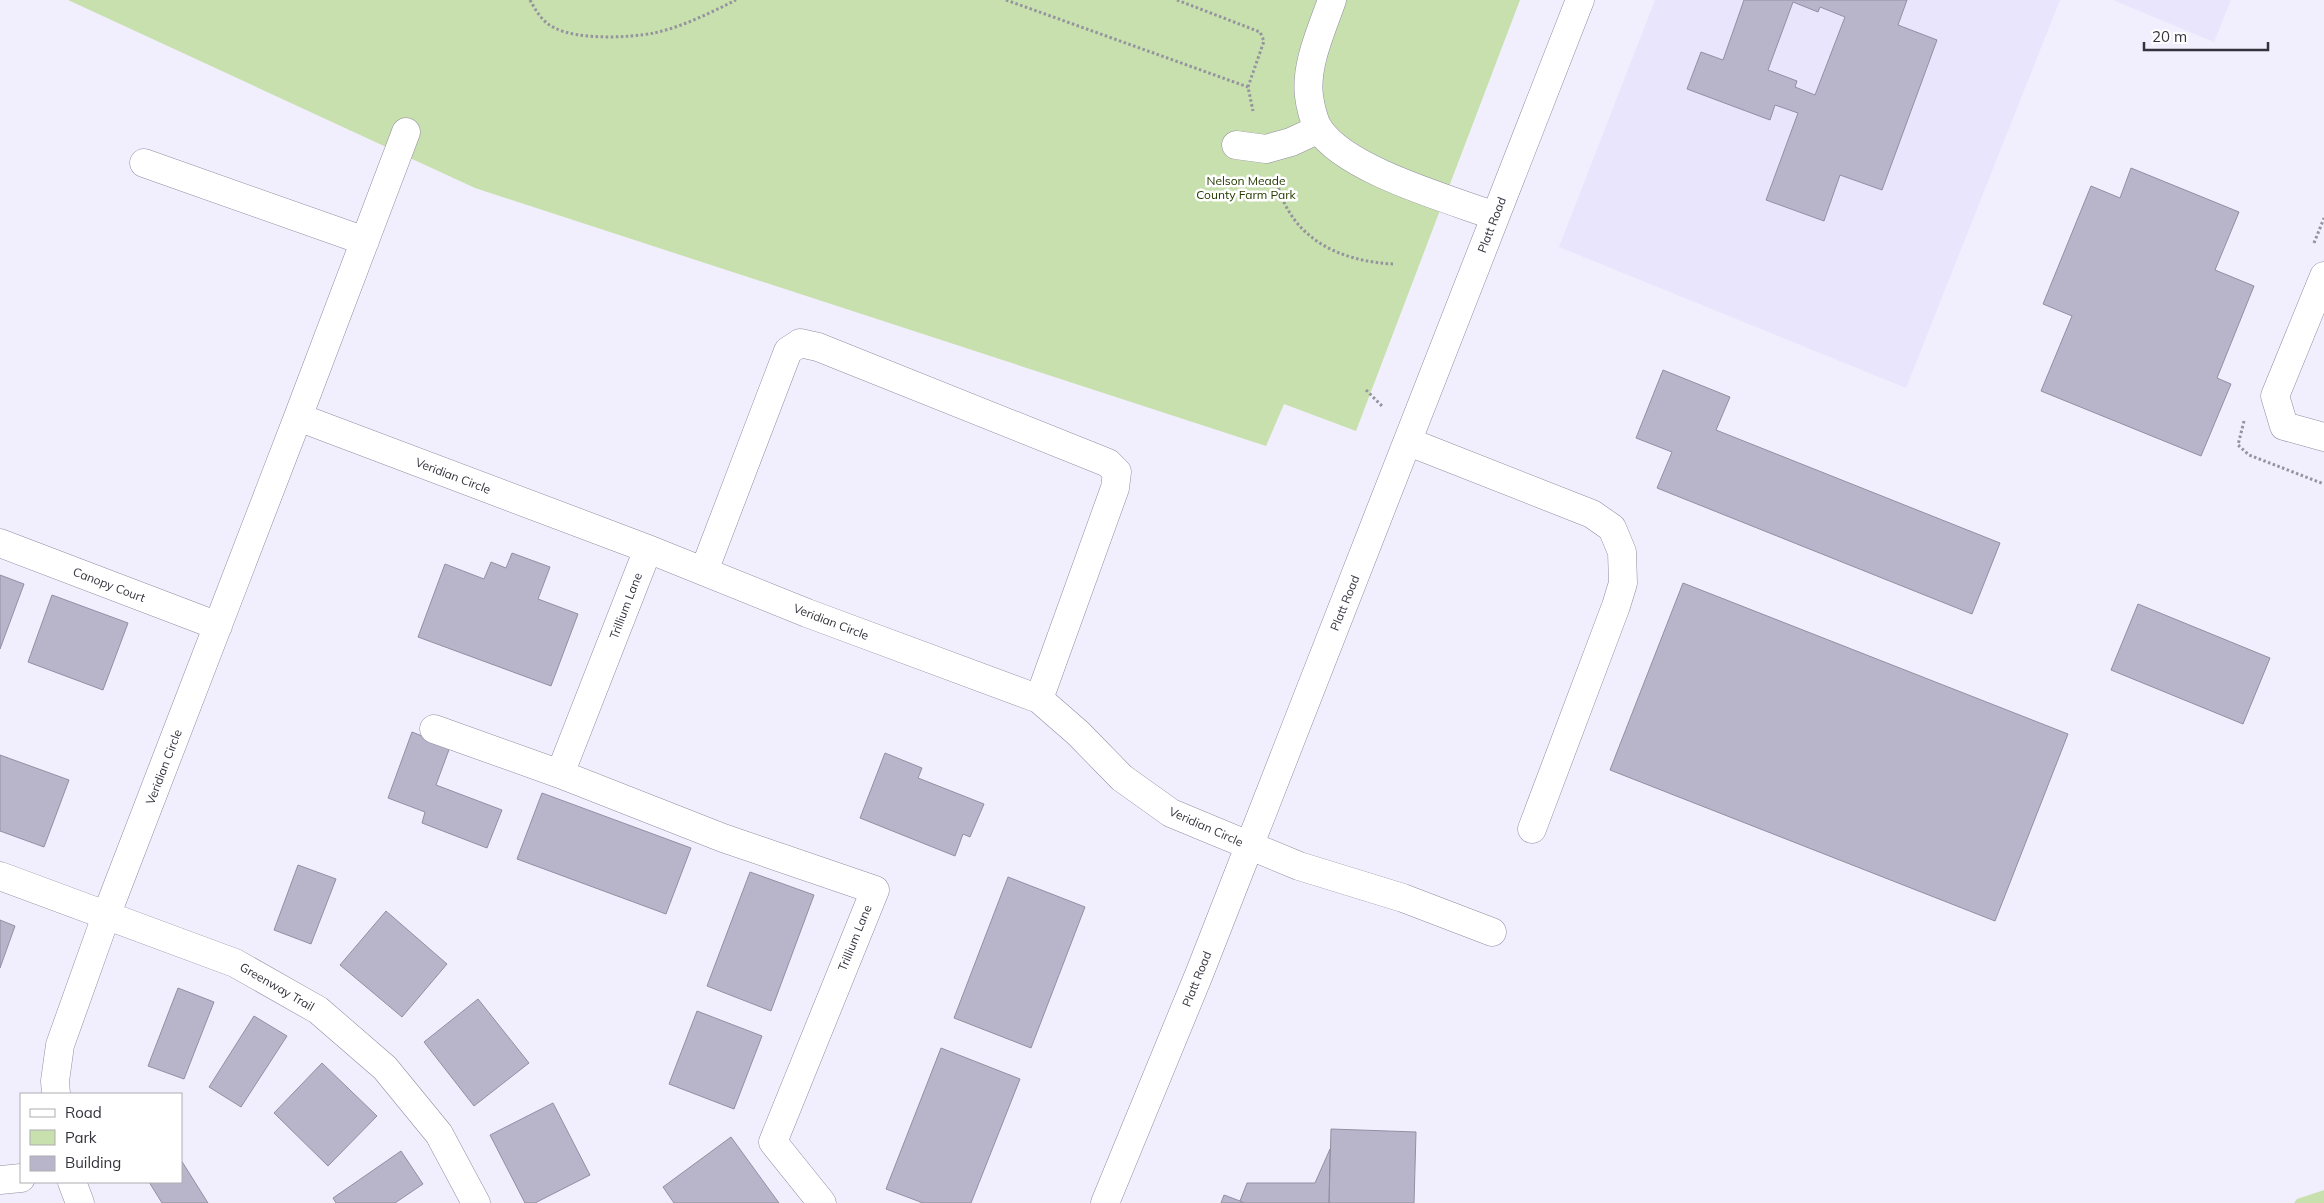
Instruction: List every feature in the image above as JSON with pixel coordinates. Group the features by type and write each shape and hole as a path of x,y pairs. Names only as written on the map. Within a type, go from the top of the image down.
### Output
{"street":[{"path":"1332,0 1312,57 1309,96 1319,129 1343,154 1374,171 1495,216"},
{"name":"Platt Road","path":"1105,1203 1200,972 1409,442 1580,0"},
{"path":"1236,145 1266,149 1291,142 1319,129"},
{"path":"298,417 406,132"},
{"path":"144,163 365,241"},
{"path":"2324,276 2275,396 2284,426 2324,437"},
{"path":"704,572 788,351 800,344 818,348 1108,462 1117,472 1116,488 1039,699"},
{"name":"Veridian Circle","path":"56,1093 60,1046 106,916 298,417 648,550 807,613 1039,699 1078,733 1122,778 1171,813 1299,866 1403,898 1492,932"},
{"path":"1409,442 1592,514 1612,528 1622,552 1623,583 1616,606 1532,829"},
{"name":"Canopy Court","path":"0,543 218,626"},
{"name":"Trillium Lane","path":"560,774 648,550"},
{"name":"Trillium Lane","path":"434,729 560,774 723,838 874,890 773,1142 822,1203"},
{"name":"Greenway Trail","path":"0,876 235,963 318,1010 391,1075 439,1134 476,1203"},
{"path":"0,1180 20,1178"},
{"path":"72,1183 80,1203"}],"path":[{"path":"530,0 538,15 554,28 572,35 596,37 653,33 690,21 736,0"},
{"path":"1006,0 1248,87"},
{"path":"1177,0 1260,32 1264,41 1248,87 1254,114"},
{"path":"1276,180 1287,210 1308,235 1321,244 1350,258 1393,264"}],"shaded area":[{"path":"1655,0 2060,0 1906,388 1559,247"},
{"path":"2113,0 2231,0 2214,42"}],"green space":[{"name":"Nelson Meade County Farm Park","path":"68,0 1520,0 1356,431 1284,404 1266,446 475,188"},
{"path":"2324,1190 2324,1203 2294,1203 2297,1199"}],"building":[{"path":"1744,0 1907,0 1898,25 1937,40 1882,190 1840,175 1824,221 1766,200 1798,113 1775,105 1770,120 1687,89 1701,52 1723,60","holes":["1793,2 1818,12 1820,7 1845,17 1815,95 1795,87 1797,81 1768,70"]},
{"path":"2131,168 2239,212 2215,270 2254,286 2217,378 2231,384 2201,456 2041,391 2072,316 2043,304 2091,186 2120,198"},
{"path":"1663,370 1730,397 1716,430 2000,543 1972,614 1657,488 1672,452 1636,438"},
{"path":"512,553 550,567 538,599 578,614 551,686 418,637 445,564 484,579 491,562 506,568"},
{"path":"0,575 24,584 0,649"},
{"path":"1683,583 2068,734 1995,921 1610,770"},
{"path":"52,595 128,623 103,690 28,662"},
{"path":"2138,604 2270,658 2243,724 2111,670"},
{"path":"412,732 450,747 436,785 502,810 487,848 422,823 425,812 388,798"},
{"path":"885,753 922,768 918,778 984,804 970,837 963,834 955,856 860,818"},
{"path":"0,755 69,780 44,847 0,831"},
{"path":"542,793 691,848 666,914 517,859"},
{"path":"298,865 336,879 311,944 274,930"},
{"path":"750,872 814,895 771,1011 707,986"},
{"path":"1008,877 1085,907 1031,1048 954,1018"},
{"path":"386,911 447,964 402,1017 340,965"},
{"path":"0,920 15,926 0,968"},
{"path":"178,988 214,1002 184,1079 148,1066"},
{"path":"478,999 529,1063 474,1106 424,1042"},
{"path":"697,1011 762,1036 734,1109 669,1084"},
{"path":"254,1016 287,1036 241,1107 209,1087"},
{"path":"941,1048 1020,1079 971,1203 923,1203 886,1189"},
{"path":"322,1063 377,1116 328,1166 274,1113"},
{"path":"553,1103 590,1175 535,1203 525,1203 490,1135"},
{"path":"1331,1129 1416,1132 1414,1203 1329,1203"},
{"path":"731,1137 779,1203 674,1203 663,1187"},
{"path":"1330,1149 1329,1203 1244,1203 1240,1201 1247,1183 1315,1183"},
{"path":"401,1151 423,1184 395,1203 336,1203 333,1198"},
{"path":"182,1162 208,1203 162,1203 150,1183 182,1183"},
{"path":"1224,1195 1240,1201 1244,1203 1221,1203"}]}
